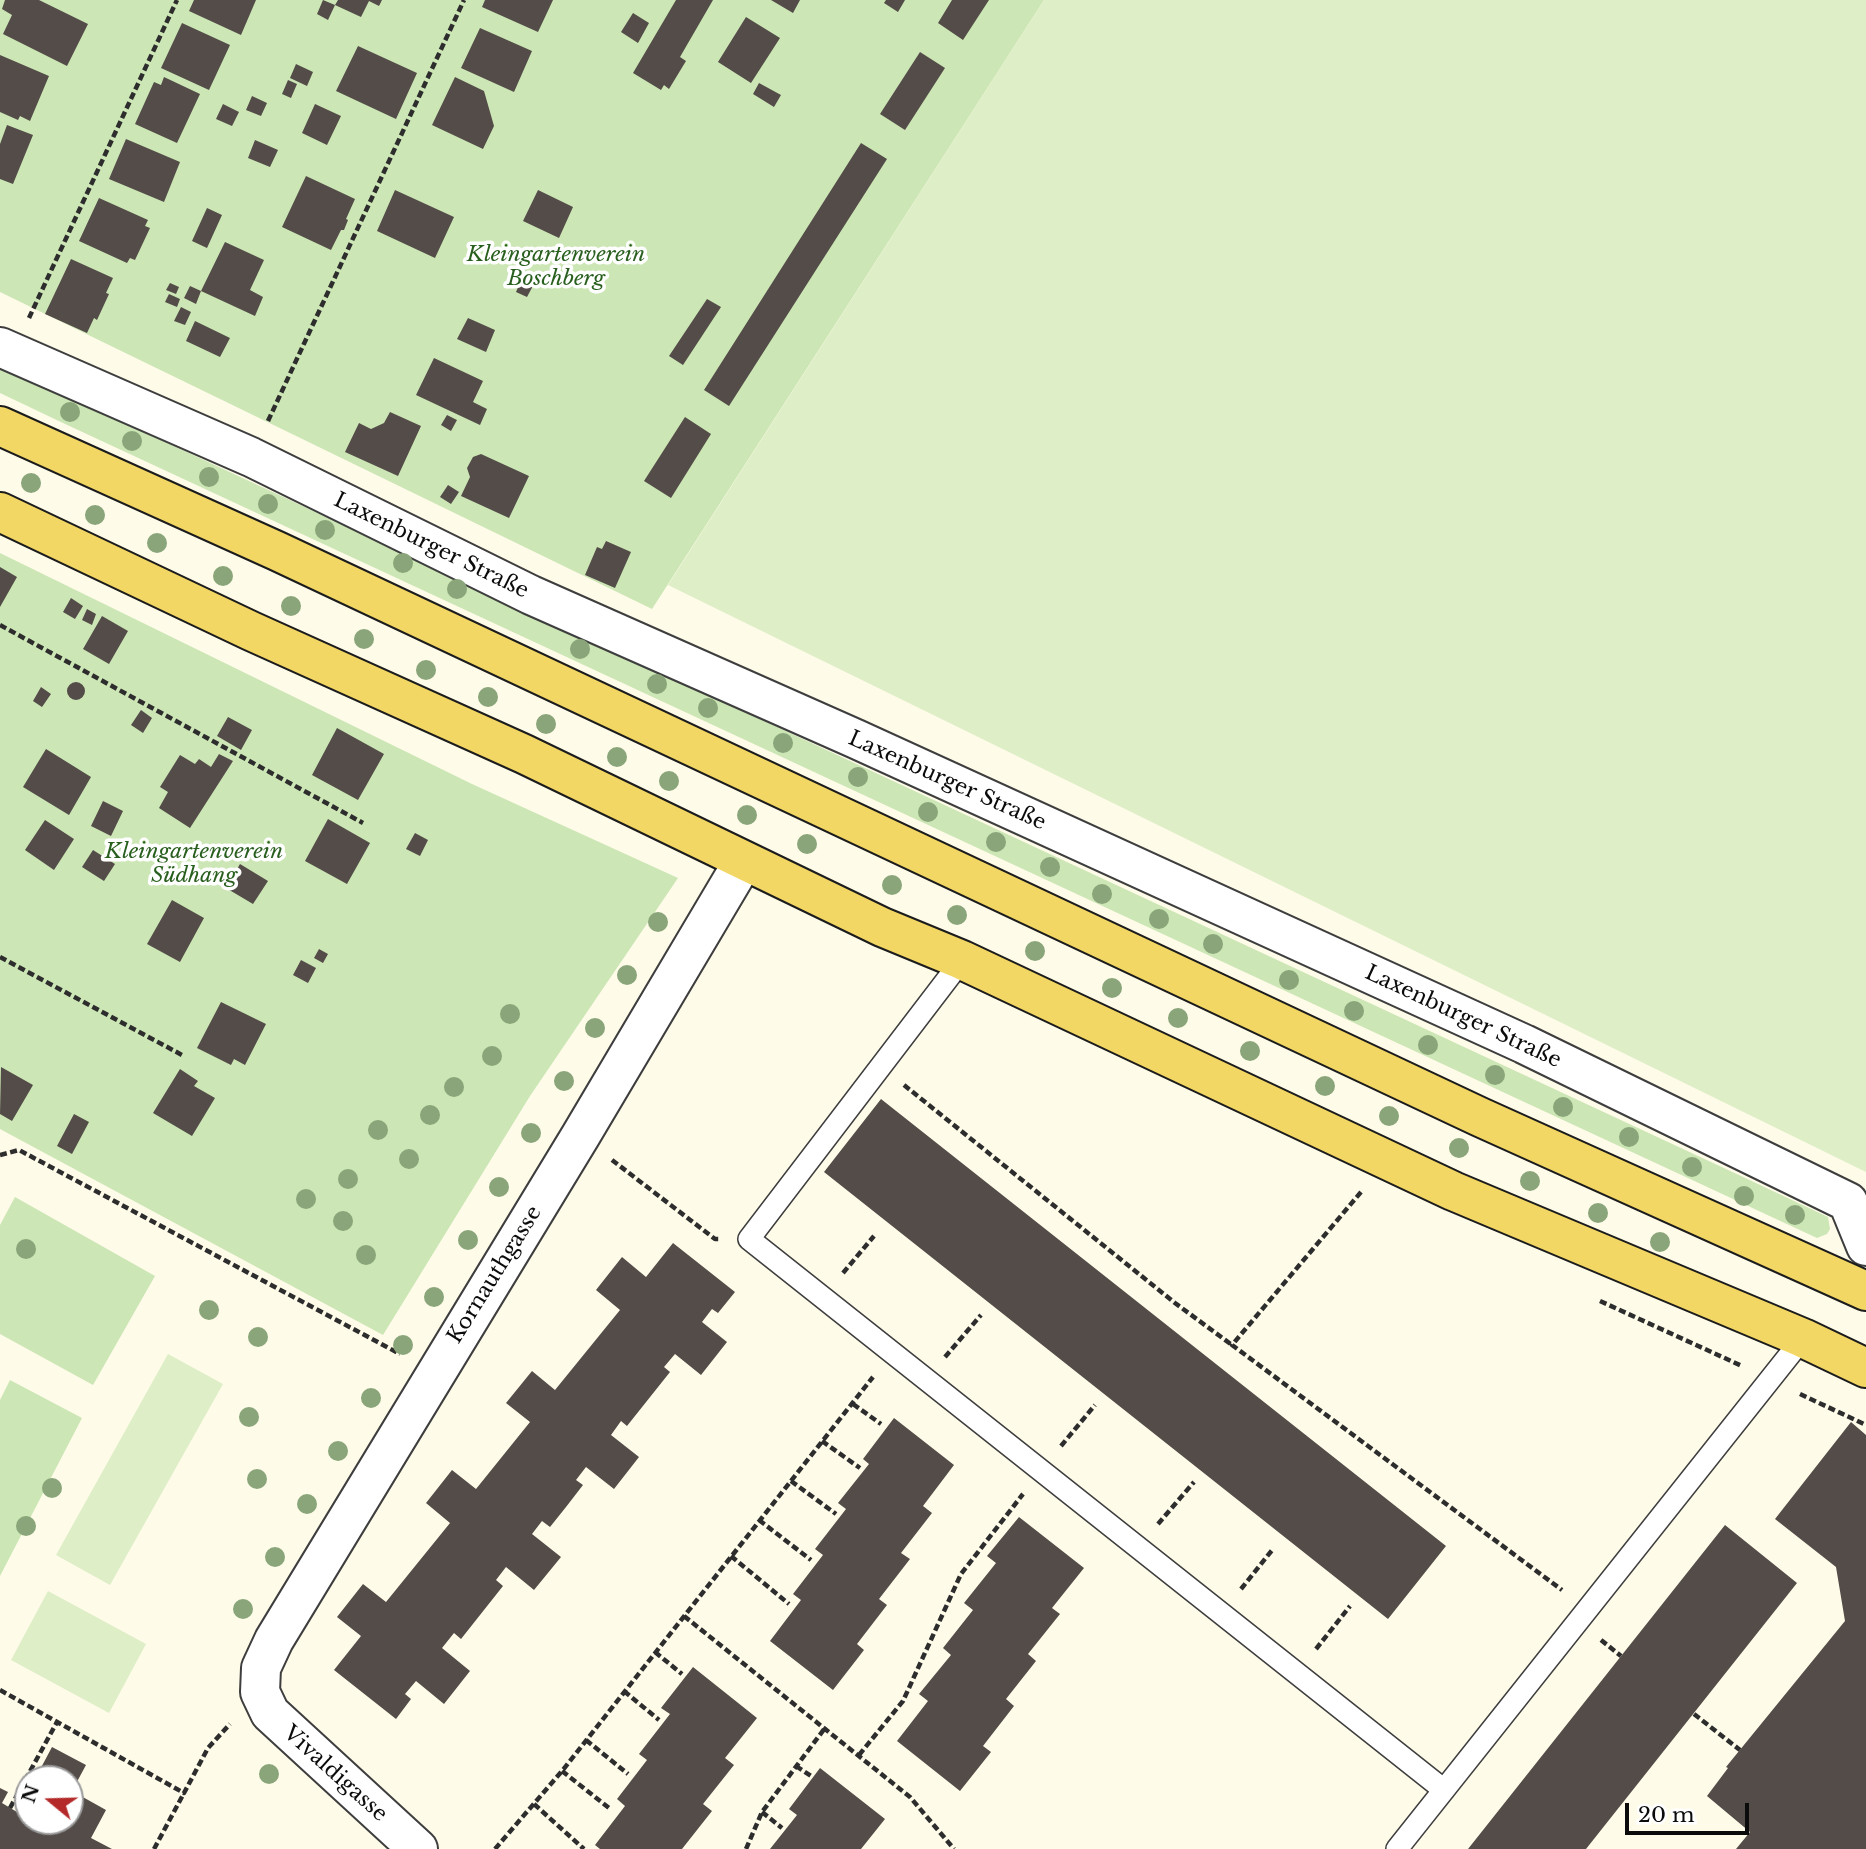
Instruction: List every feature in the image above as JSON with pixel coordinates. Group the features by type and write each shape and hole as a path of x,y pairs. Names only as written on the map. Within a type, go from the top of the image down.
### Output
{"main road":[{"path":"0,426 277,551 1480,1117 1866,1292"},
{"path":"0,512 251,631 524,754 743,862 882,927 962,960 1453,1191 1803,1338 1866,1368"}],"street":[{"name":"Laxenburger Straße","path":"6,350 251,457 531,595 856,739 1474,1021 1686,1123 1848,1202 1866,1246"},
{"name":"Kornauthgasse","path":"260,1692 261,1668 270,1647 581,1135 743,862"},
{"name":"Vivaldigasse","path":"260,1692 270,1713 286,1730 418,1849"}],"lane":[{"path":"962,960 749,1239 1444,1790"},
{"path":"1397,1849 1803,1338"}],"path":[{"path":"6,350 177,0"},
{"path":"251,457 464,0"},
{"path":"0,625 363,822"},
{"path":"0,957 182,1055"},
{"path":"881,1066 1175,1303 1588,1609"},
{"path":"581,1135 715,1240"},
{"path":"0,1155 19,1150 435,1373"},
{"path":"1232,1345 1360,1195 1374,1152"},
{"path":"824,1297 874,1236"},
{"path":"926,1379 981,1315"},
{"path":"495,1849 562,1771 893,1352"},
{"path":"853,1404 881,1424"},
{"path":"859,1755 903,1701 961,1574 1095,1405"},
{"path":"822,1441 860,1468"},
{"path":"791,1480 836,1514"},
{"path":"1139,1547 1194,1482"},
{"path":"759,1520 811,1560"},
{"path":"1223,1613 1273,1549"},
{"path":"731,1556 789,1604"},
{"path":"1297,1672 1350,1606"},
{"path":"684,1616 910,1797 954,1849"},
{"path":"655,1652 682,1674"},
{"path":"0,1690 184,1793"},
{"path":"624,1691 659,1720"},
{"path":"154,1849 208,1748 260,1692"},
{"path":"1693,1713 1740,1750"},
{"path":"10,1808 57,1722"},
{"path":"747,1849 762,1812 825,1728"},
{"path":"586,1740 628,1774"},
{"path":"796,1766 811,1776"},
{"path":"562,1771 609,1808"},
{"path":"534,1804 584,1849"},
{"path":"762,1812 782,1828"}],"green space":[{"name":"Kleingartenverein Boschberg","path":"0,0 1044,0 652,609 0,292"},
{"path":"1044,0 1866,0 1866,1172 668,585"},
{"path":"0,365 1828,1217 1830,1229 1827,1234 1817,1238 63,423 0,393"},
{"name":"Kleingartenverein Südhang","path":"0,553 472,784 678,878 530,1096 383,1335 0,1129"},
{"path":"15,1197 155,1276 93,1385 0,1334 0,1225"},
{"path":"168,1354 223,1384 110,1585 56,1555"},
{"path":"10,1380 82,1418 0,1576 0,1400"},
{"path":"48,1591 146,1644 109,1713 11,1660"}],"building":[{"path":"5,0 39,0 88,24 67,66 3,34 12,15 2,9"},
{"path":"194,0 256,0 241,35 189,11"},
{"path":"323,0 335,5 328,20 317,14"},
{"path":"338,0 382,0 379,6 369,1 361,17 335,5"},
{"path":"485,0 553,0 538,32 482,7"},
{"path":"676,0 713,0 680,57 686,61 669,89 664,85 661,90 633,73"},
{"path":"771,0 800,0 793,13"},
{"path":"886,0 905,0 898,12 884,3"},
{"path":"952,0 989,0 963,40 938,23"},
{"path":"633,13 649,23 638,43 621,32"},
{"path":"746,17 780,38 751,83 718,62"},
{"path":"182,23 230,45 209,90 161,68"},
{"path":"480,28 532,51 514,92 461,68"},
{"path":"358,46 417,73 396,119 336,91"},
{"path":"920,52 945,68 905,130 880,114"},
{"path":"0,55 49,76 30,121 20,116 18,120 0,112"},
{"path":"296,64 313,72 307,86 290,78"},
{"path":"164,77 200,94 177,143 135,124 154,82 161,85"},
{"path":"455,77 484,91 494,126 483,149 432,125"},
{"path":"288,80 297,84 291,98 282,94"},
{"path":"759,83 781,95 774,107 753,94"},
{"path":"252,96 267,103 261,116 246,110"},
{"path":"223,104 239,112 232,126 216,119"},
{"path":"315,104 341,116 327,145 302,133"},
{"path":"7,125 33,135 13,184 0,179 0,144"},
{"path":"126,139 180,162 164,202 109,179"},
{"path":"255,140 278,150 270,167 248,158"},
{"path":"861,143 887,159 729,406 704,390"},
{"path":"306,176 355,199 344,230 341,230 331,250 282,227"},
{"path":"395,190 454,217 435,258 377,231"},
{"path":"538,190 573,207 559,238 523,221"},
{"path":"99,198 148,220 145,226 150,228 135,260 130,258 127,263 79,241"},
{"path":"207,208 222,215 207,248 192,241"},
{"path":"225,242 264,260 250,290 263,297 255,316 201,291"},
{"path":"71,259 113,278 97,320 94,318 87,333 45,314"},
{"path":"523,276 535,282 527,297 516,292"},
{"path":"170,283 179,287 176,294 166,290"},
{"path":"190,286 201,291 196,304 184,298"},
{"path":"169,294 180,299 177,307 165,302"},
{"path":"707,299 721,307 683,365 669,356"},
{"path":"181,307 191,312 185,325 174,321"},
{"path":"468,318 495,330 486,352 457,339"},
{"path":"195,321 230,338 220,357 186,341"},
{"path":"434,358 483,381 473,402 487,409 480,425 416,395"},
{"path":"390,412 421,426 398,476 345,452 359,423 371,429 384,423"},
{"path":"447,415 457,420 451,431 441,425"},
{"path":"685,417 711,434 671,498 644,481"},
{"path":"481,454 529,476 509,518 461,496 470,477 467,468 473,457"},
{"path":"448,485 459,492 451,504 440,497"},
{"path":"606,541 631,552 615,588 585,575 597,547 602,549"},
{"path":"0,567 17,577 0,607"},
{"path":"71,598 83,606 75,619 63,612"},
{"path":"87,609 96,614 92,625 82,620"},
{"path":"102,616 128,631 109,664 83,649"},
{"path":"76,682 82,685 85,691 82,697 76,700 70,697 67,691 70,685"},
{"path":"41,687 51,694 42,707 33,701"},
{"path":"141,710 152,718 143,733 131,725"},
{"path":"228,717 252,730 241,750 217,736"},
{"path":"337,728 384,754 358,800 312,775"},
{"path":"46,749 91,777 69,815 23,787"},
{"path":"219,754 233,761 190,828 159,808 168,792 160,787 180,755 195,764 199,759 211,767"},
{"path":"103,801 123,811 111,836 91,826"},
{"path":"328,819 370,843 347,884 305,861"},
{"path":"45,820 74,839 54,870 25,850"},
{"path":"415,833 428,840 420,856 406,849"},
{"path":"93,850 115,864 104,881 82,867"},
{"path":"240,864 268,881 253,904 226,888"},
{"path":"172,900 204,918 180,962 147,944"},
{"path":"319,949 328,954 323,963 314,958"},
{"path":"301,960 316,968 308,983 293,975"},
{"path":"221,1002 266,1024 245,1065 234,1059 231,1065 197,1048"},
{"path":"1,1067 33,1085 12,1121 0,1114"},
{"path":"180,1069 198,1081 194,1086 215,1098 192,1136 153,1113"},
{"path":"881,1099 1446,1546 1388,1619 824,1172"},
{"path":"74,1114 89,1122 72,1154 57,1146"},
{"path":"673,1243 735,1292 718,1313 712,1309 702,1322 727,1342 701,1375 675,1354 664,1367 670,1372 627,1426 621,1421 611,1435 639,1457 614,1489 586,1467 576,1480 583,1485 550,1527 542,1521 532,1534 561,1557 534,1590 506,1567 496,1580 503,1586 461,1639 454,1633 442,1648 470,1671 444,1704 416,1681 405,1694 411,1699 396,1719 334,1670 361,1636 337,1617 363,1584 386,1602 450,1523 426,1503 452,1470 476,1489 530,1422 506,1403 532,1371 555,1390 620,1310 596,1290 622,1257 646,1277"},
{"path":"894,1418 954,1465 923,1506 932,1513 901,1553 910,1559 879,1599 887,1605 857,1644 864,1650 833,1690 770,1641 801,1600 793,1594 823,1555 815,1549 846,1509 838,1503 869,1464 863,1459"},
{"path":"1851,1422 1866,1435 1866,1849 1736,1849 1750,1832 1707,1796 1728,1768 1726,1767 1845,1621 1836,1567 1775,1519"},
{"path":"1019,1517 1084,1568 1052,1608 1060,1614 1028,1654 1036,1661 1006,1699 1014,1706 983,1746 991,1752 960,1791 897,1741 928,1701 919,1694 951,1655 943,1648 973,1610 964,1603 996,1563 987,1556"},
{"path":"1725,1525 1797,1583 1586,1849 1468,1849"},
{"path":"693,1667 757,1718 725,1758 734,1765 703,1804 712,1811 682,1849 600,1849 595,1845 625,1806 617,1799 647,1760 639,1754 670,1714 661,1708"},
{"path":"52,1747 86,1765 84,1769 84,1765 42,1765"},
{"path":"820,1768 885,1819 861,1849 770,1849 797,1815 789,1809"},
{"path":"0,1788 8,1792 2,1803 14,1810 14,1835 84,1835 84,1798 106,1810 91,1838 112,1849 0,1849"}]}
